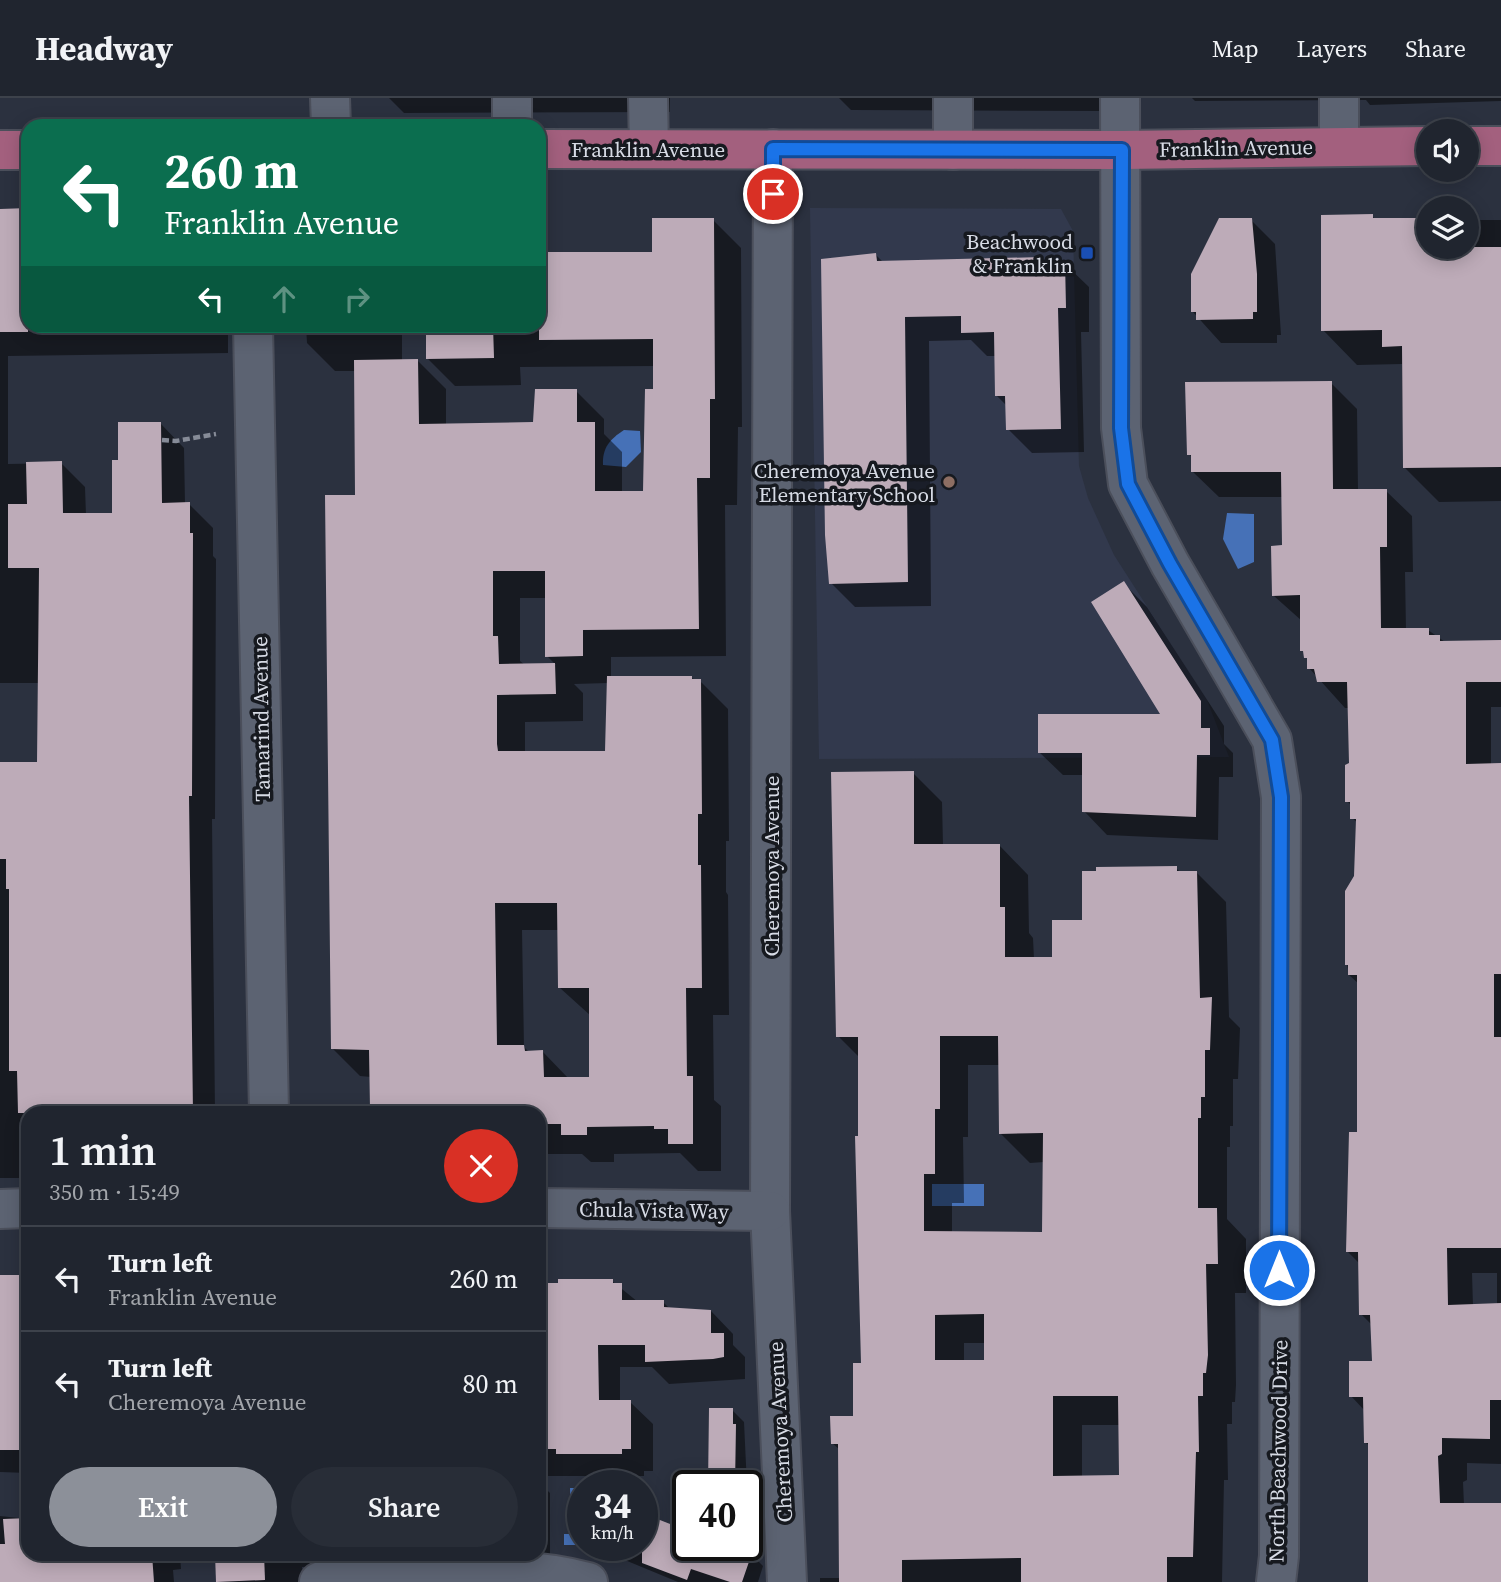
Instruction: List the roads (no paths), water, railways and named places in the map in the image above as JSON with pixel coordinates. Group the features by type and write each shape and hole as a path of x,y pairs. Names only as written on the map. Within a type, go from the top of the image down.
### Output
{"main road":[{"name":"Franklin Avenue","path":"546,149 1122,150 1416,146"},
{"path":"1479,146 1501,146"},
{"path":"0,150 21,149"}],"street":[{"path":"330,98 331,119"},
{"path":"512,98 512,119"},
{"path":"648,98 649,149"},
{"path":"953,98 953,150"},
{"name":"North Beachwood Drive","path":"1120,98 1121,428 1128,484 1170,564 1272,740 1281,797 1279,1529 1276,1582"},
{"path":"1339,98 1339,147"},
{"name":"Cheremoya Avenue","path":"773,149 770,1211 788,1582"},
{"name":"Tamarind Avenue","path":"253,333 269,1106"},
{"path":"0,1209 21,1208"},
{"name":"Chula Vista Way","path":"546,1208 770,1211"},
{"path":"319,1582 330,1577 490,1571 554,1573 588,1582"}],"water":[{"path":"624,430 640,431 641,452 626,467 603,465 608,444"},
{"path":"1227,513 1254,514 1254,562 1238,569 1223,539"},
{"path":"932,1184 984,1184 984,1206 932,1206"},
{"path":"564,1534 567,1534 567,1545 564,1545"}],"place":[{"name":"Beachwood & Franklin","path":"1087,253"},
{"name":"Cheremoya Avenue Elementary School","path":"949,482"}]}
